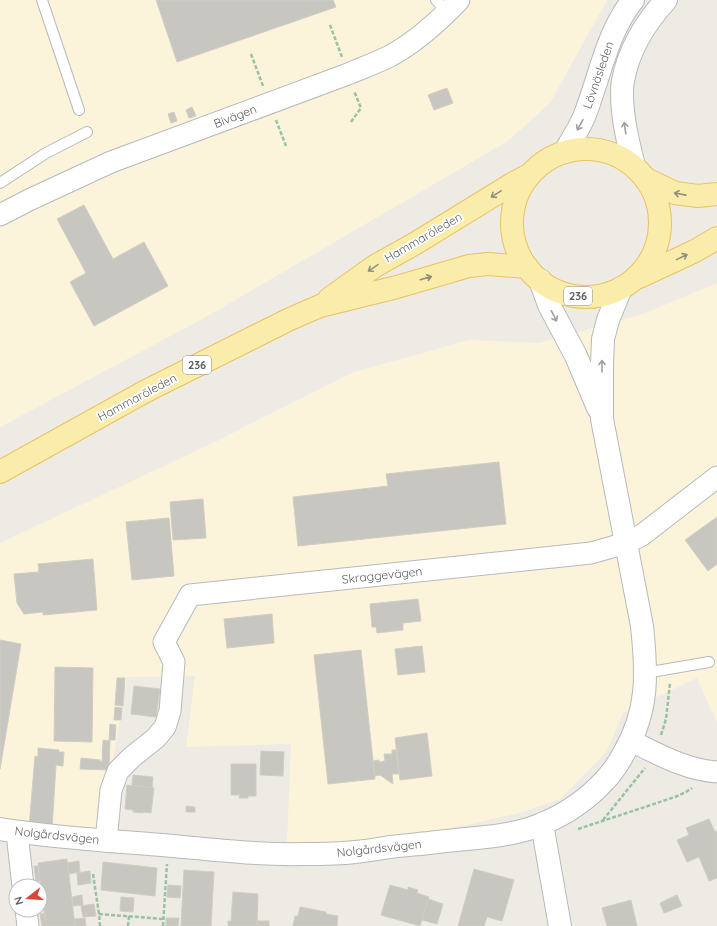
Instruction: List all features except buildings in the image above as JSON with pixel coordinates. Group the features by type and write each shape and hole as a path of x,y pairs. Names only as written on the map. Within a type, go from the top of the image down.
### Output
{"main road":[{"name":"236","path":"717,194 698,196 674,193 640,173 616,155 596,149 580,149 555,156 537,167 518,194 512,226 515,242 521,258 533,273 550,287 580,296 602,295 612,292 695,251 717,238"},
{"name":"236","path":"628,284 644,270 652,258 660,232 658,204 653,191 640,173"},
{"name":"Hammaröleden","path":"320,306 375,266 416,243 512,184 530,175"},
{"name":"Hammaröleden","path":"0,472 146,391 290,319 320,306 397,287 470,266 488,264 533,273"}],"street":[{"name":"Lövnäsleden","path":"565,152 584,118 613,33 633,0"},
{"name":"Lövnäsleden","path":"640,173 626,135 622,105 623,81 628,61 635,44 659,2"},
{"name":"Bivägen","path":"0,215 111,162 370,65 391,55 427,30 448,4"},
{"path":"533,273 548,305 576,356 602,419"},
{"path":"628,284 608,320 603,338 602,419 642,626 645,658 645,688 643,702 631,741 668,759 693,768 712,772"},
{"name":"Skraggevägen","path":"106,841 111,790 118,771 132,757 156,738 165,727 170,711 174,662 164,642 190,595 591,553 626,543 642,535 717,478"},
{"name":"Nolgårdsvägen","path":"9,831 106,841 255,853 302,854 355,852 495,835 519,831 542,824 570,809 596,789 606,779 616,767 631,741"},
{"path":"542,824 560,926"},
{"path":"9,831 18,842 22,878"}],"lane":[{"path":"42,0 79,110"},
{"path":"0,183 46,154 87,132"},
{"path":"645,673 709,662"}],"path":[{"path":"572,831 675,797 686,792 712,772"},
{"path":"163,926 167,863"},
{"path":"93,874 100,926"},
{"path":"99,914 163,919"},
{"path":"128,926 129,916"}],"shaded area":[{"path":"0,0 607,0 550,103 508,141 206,317 0,427"},
{"path":"717,283 717,723 697,678 623,713 606,752 560,799 520,813 392,841 287,843 291,744 186,747 195,676 127,677 114,755 99,830 0,822 0,543 215,442 354,372 469,340 539,343 643,314"}]}
